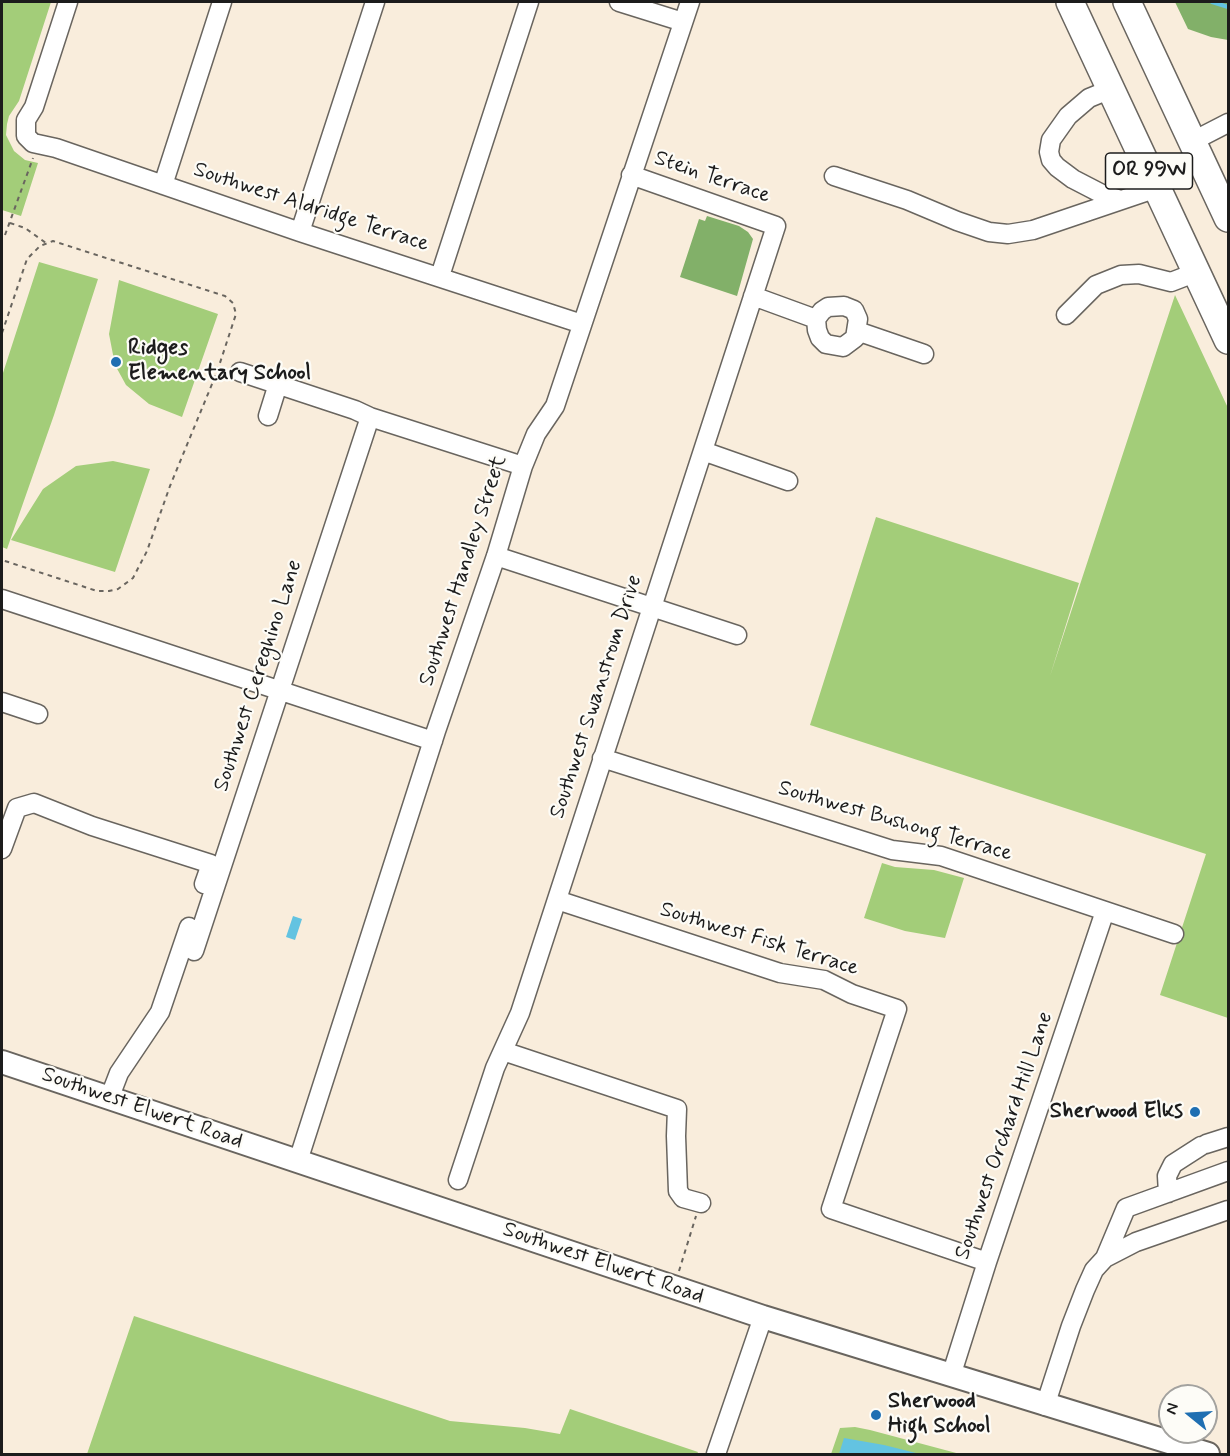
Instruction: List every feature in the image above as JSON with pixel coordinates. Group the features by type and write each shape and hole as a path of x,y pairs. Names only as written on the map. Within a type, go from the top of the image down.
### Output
{"highway":[{"name":"OR 99W","path":"1070,2 1228,340"},
{"name":"OR 99W","path":"1127,2 1228,218"}],"main road":[{"name":"Southwest Elwert Road","path":"2,1062 673,1288 1208,1455"}],"street":[{"path":"32,140 26,120 34,107 68,2"},
{"path":"163,184 222,2"},
{"path":"300,232 375,2"},
{"path":"440,276 529,2"},
{"path":"619,2 683,22"},
{"name":"Southwest Handley Street","path":"298,1161 433,741 496,556 523,466 536,434 555,406 690,2"},
{"path":"1111,89 1089,98 1068,116 1051,140 1049,152 1051,160 1057,167 1073,179 1102,194 1121,200"},
{"path":"1193,141 1228,123"},
{"name":"Southwest Aldridge Terrace","path":"32,140 300,232 582,324"},
{"name":"Stein Terrace","path":"631,175 776,226"},
{"path":"834,176 907,200 989,232 1008,234 1033,230 1157,188"},
{"name":"Southwest Swanstrom Drive","path":"458,1180 495,1068 520,1013 776,226"},
{"path":"1066,315 1096,285 1121,275 1139,274 1171,282 1197,272"},
{"path":"753,296 816,319"},
{"path":"844,306 854,310 858,319 855,338 843,347 826,344 820,338 816,319 828,307 844,306"},
{"path":"857,332 924,354"},
{"path":"240,372 523,466"},
{"path":"268,416 278,384"},
{"name":"Southwest Cereghino Lane","path":"194,951 370,417"},
{"path":"703,451 788,481"},
{"path":"496,556 737,635"},
{"path":"2,599 433,741"},
{"path":"2,702 38,714"},
{"name":"Southwest Bushong Terrace","path":"602,758 892,850 941,856 1174,934"},
{"path":"2,849 17,808 34,803 92,826 211,864 160,1012 119,1073 109,1099"},
{"name":"Southwest Fisk Terrace","path":"557,900 780,973 824,981 852,994 897,1009 831,1209 987,1262"},
{"name":"Southwest Orchard Hill Lane","path":"951,1376 1105,911"},
{"path":"503,1051 677,1109 678,1191 683,1198 701,1203"},
{"path":"1168,1192 1167,1176 1173,1164 1203,1145 1228,1137"},
{"path":"1045,1406 1084,1290 1094,1270 1105,1258 1126,1208 1228,1171"},
{"path":"1105,1258 1136,1242 1228,1210"},
{"path":"716,1455 763,1317"}],"path":[{"path":"5,235 32,140"},
{"path":"10,223 31,231 46,243"},
{"path":"2,333 27,259 31,253 46,243 59,242 225,296 233,303 236,314 217,372 170,486 147,551 134,578 118,589 97,591 2,560"},
{"path":"673,1288 701,1203"}],"green space":[{"path":"2,2 51,2 19,101 9,116 7,124 6,135 14,151 25,160 38,163 21,216 2,210"},
{"path":"1175,2 1228,2 1228,40 1188,29"},
{"path":"707,216 739,226 753,239 737,296 680,277 699,219 705,221"},
{"path":"39,262 98,279 7,549 2,547 2,376"},
{"path":"119,280 218,314 182,417 149,404 126,385 115,365 109,334"},
{"path":"1175,295 1228,408 1228,1018 1160,995 1206,854 810,725 876,517 1079,583 1050,676"},
{"path":"113,461 150,469 115,572 11,540 43,489 76,466"},
{"path":"882,863 895,867 934,870 964,878 945,938 905,931 864,918"},
{"path":"134,1316 450,1421 525,1428 560,1434 570,1409 698,1452 697,1454 87,1454"},
{"path":"855,1427 960,1454 831,1454 840,1428"}],"water":[{"path":"293,916 302,919 295,940 286,937"},
{"path":"844,1438 884,1445 920,1454 839,1454"}],"waterway":[{"path":"1212,2 1228,7"}],"place":[{"name":"Ridges Elementary School","path":"116,362"},
{"name":"Sherwood Elks","path":"1195,1112"},
{"name":"Sherwood High School","path":"876,1415"}]}
